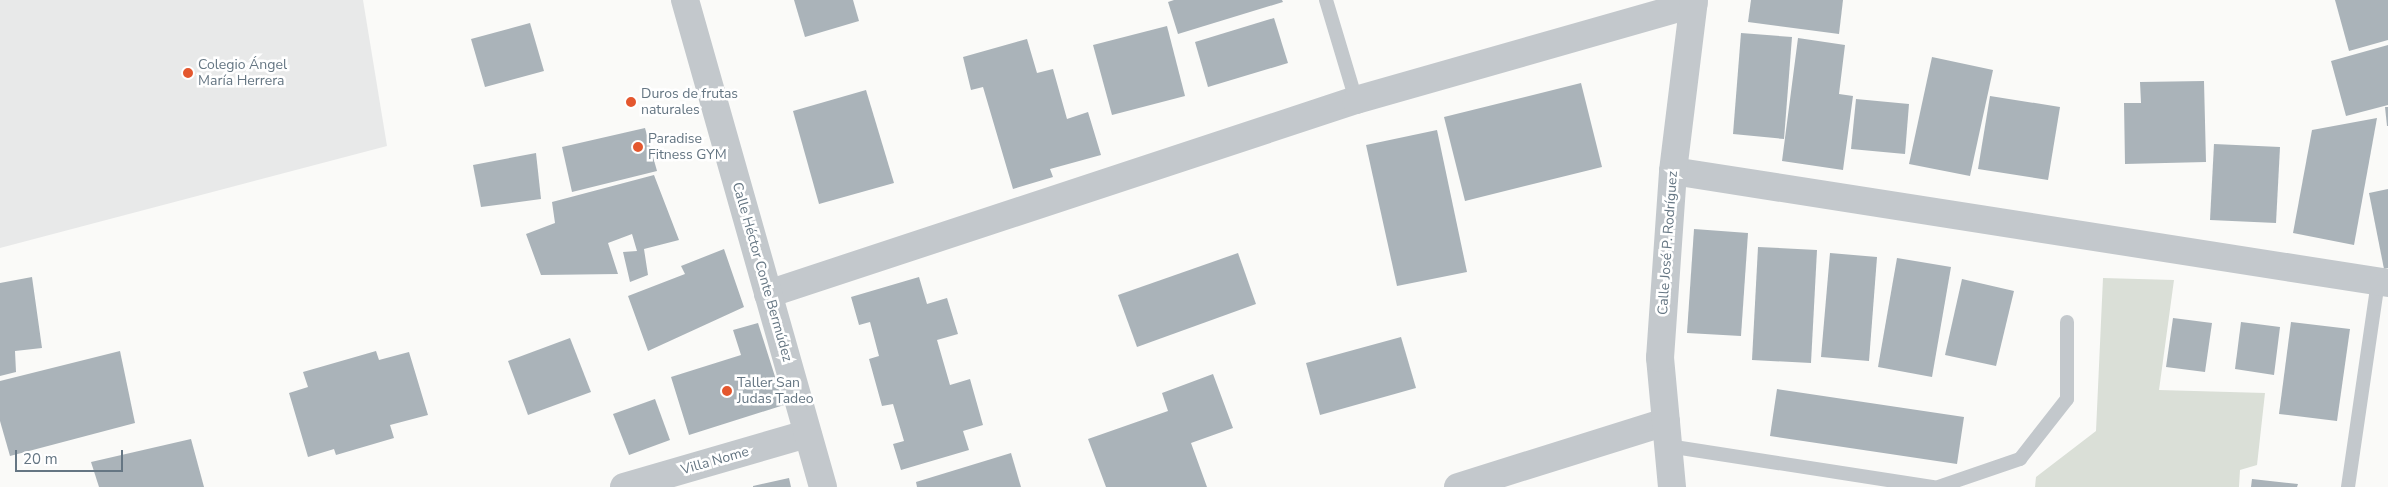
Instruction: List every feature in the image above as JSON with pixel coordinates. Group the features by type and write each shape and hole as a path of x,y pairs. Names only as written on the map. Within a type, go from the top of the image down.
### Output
{"street":[{"name":"Calle Héctor Conte Bermúdez","path":"685,0 823,487"},
{"path":"768,294 1356,100 1694,2"},
{"name":"Calle José P. Rodríguez","path":"1672,487 1660,358 1673,171 1694,2"},
{"path":"1673,171 2383,282"},
{"name":"Villa Nome","path":"624,487 807,434"},
{"path":"1458,487 1667,434"}],"lane":[{"path":"1326,0 1356,100"},
{"path":"2348,487 2383,282"},
{"path":"1938,487 2020,459 2067,399 2067,322"},
{"path":"1667,434 1934,487"}],"shaded area":[{"name":"Colegio Ángel María Herrera","path":"0,0 363,0 387,146 0,248"},
{"path":"2103,278 2174,280 2159,390 2265,393 2257,465 2240,470 2239,487 2035,487 2036,477 2096,431"}],"building":[{"path":"794,0 853,0 859,21 805,37"},
{"path":"1174,0 1282,0 1283,2 1178,34 1168,2"},
{"path":"1751,0 1843,0 1839,34 1748,22"},
{"path":"2335,0 2388,0 2388,40 2349,51"},
{"path":"1274,18 1288,63 1208,87 1195,42"},
{"path":"530,23 544,71 485,87 471,39"},
{"path":"1167,26 1185,96 1112,115 1093,45"},
{"path":"1741,33 1792,37 1784,139 1733,134"},
{"path":"1798,38 1845,45 1839,94 1853,96 1843,170 1782,161"},
{"path":"1027,39 1037,73 1053,69 1067,119 1088,112 1101,155 1050,169 1053,177 1013,189 983,87 971,90 963,57"},
{"path":"2388,45 2388,105 2346,116 2331,61"},
{"path":"1932,57 1993,70 1970,176 1909,164"},
{"path":"2204,81 2206,162 2125,164 2124,103 2141,103 2140,82"},
{"path":"1581,83 1602,167 1465,201 1444,117"},
{"path":"866,90 894,183 819,204 793,111"},
{"path":"1990,96 2060,107 2048,180 1978,169"},
{"path":"1856,99 1909,104 1905,154 1851,149"},
{"path":"2385,107 2388,107 2388,126 2387,126"},
{"path":"2377,118 2354,245 2293,233 2312,130"},
{"path":"645,128 657,171 572,192 562,147"},
{"path":"1437,130 1467,272 1397,286 1366,145"},
{"path":"2214,144 2280,147 2276,223 2210,220"},
{"path":"536,153 541,199 481,207 473,165"},
{"path":"654,175 679,240 644,249 648,275 630,282 623,252 637,251 632,234 608,243 618,274 541,275 526,234 555,223 552,202"},
{"path":"2388,189 2388,268 2384,269 2369,193"},
{"path":"1694,229 1748,233 1741,336 1687,333"},
{"path":"1758,247 1817,250 1811,363 1752,360"},
{"path":"724,249 744,307 648,351 628,296 685,274 681,266"},
{"path":"1238,253 1256,304 1137,347 1118,295"},
{"path":"1830,253 1877,257 1869,361 1821,357"},
{"path":"1897,258 1951,267 1932,377 1878,367"},
{"path":"32,277 42,348 15,351 16,372 0,376 0,283"},
{"path":"919,277 927,304 947,298 958,334 937,340 950,385 970,379 983,425 963,431 969,450 901,470 893,444 904,441 893,404 882,406 869,359 879,356 870,322 859,325 851,297"},
{"path":"1962,279 2014,291 1996,366 1945,355"},
{"path":"2173,318 2212,323 2205,372 2166,367"},
{"path":"2241,322 2280,327 2274,375 2235,369"},
{"path":"2291,322 2350,329 2337,421 2279,414"},
{"name":"Taller San Judas Tadeo","path":"758,323 784,405 689,435 671,377 741,355 733,330"},
{"path":"1401,337 1416,388 1320,415 1306,363"},
{"path":"570,338 591,392 528,415 508,361"},
{"path":"120,351 135,423 10,456 0,421 0,381"},
{"path":"376,351 379,360 409,352 428,415 390,425 394,438 336,455 334,449 308,457 289,393 308,387 303,372"},
{"path":"1213,374 1233,428 1191,443 1207,487 1106,487 1088,439 1168,411 1162,393"},
{"path":"1777,389 1964,417 1957,464 1770,436"},
{"path":"655,399 670,440 629,455 613,414"},
{"path":"191,439 204,487 99,487 91,462"},
{"path":"1011,453 1021,487 917,487 916,482"},
{"path":"789,478 791,487 753,487 753,486"},
{"path":"2252,479 2298,484 2297,487 2251,487"}],"place":[{"name":"Colegio Ángel María Herrera","path":"188,73"},
{"name":"Duros de frutas naturales","path":"631,102"},
{"name":"Paradise Fitness GYM","path":"638,147"},
{"name":"Taller San Judas Tadeo","path":"727,391"}]}
